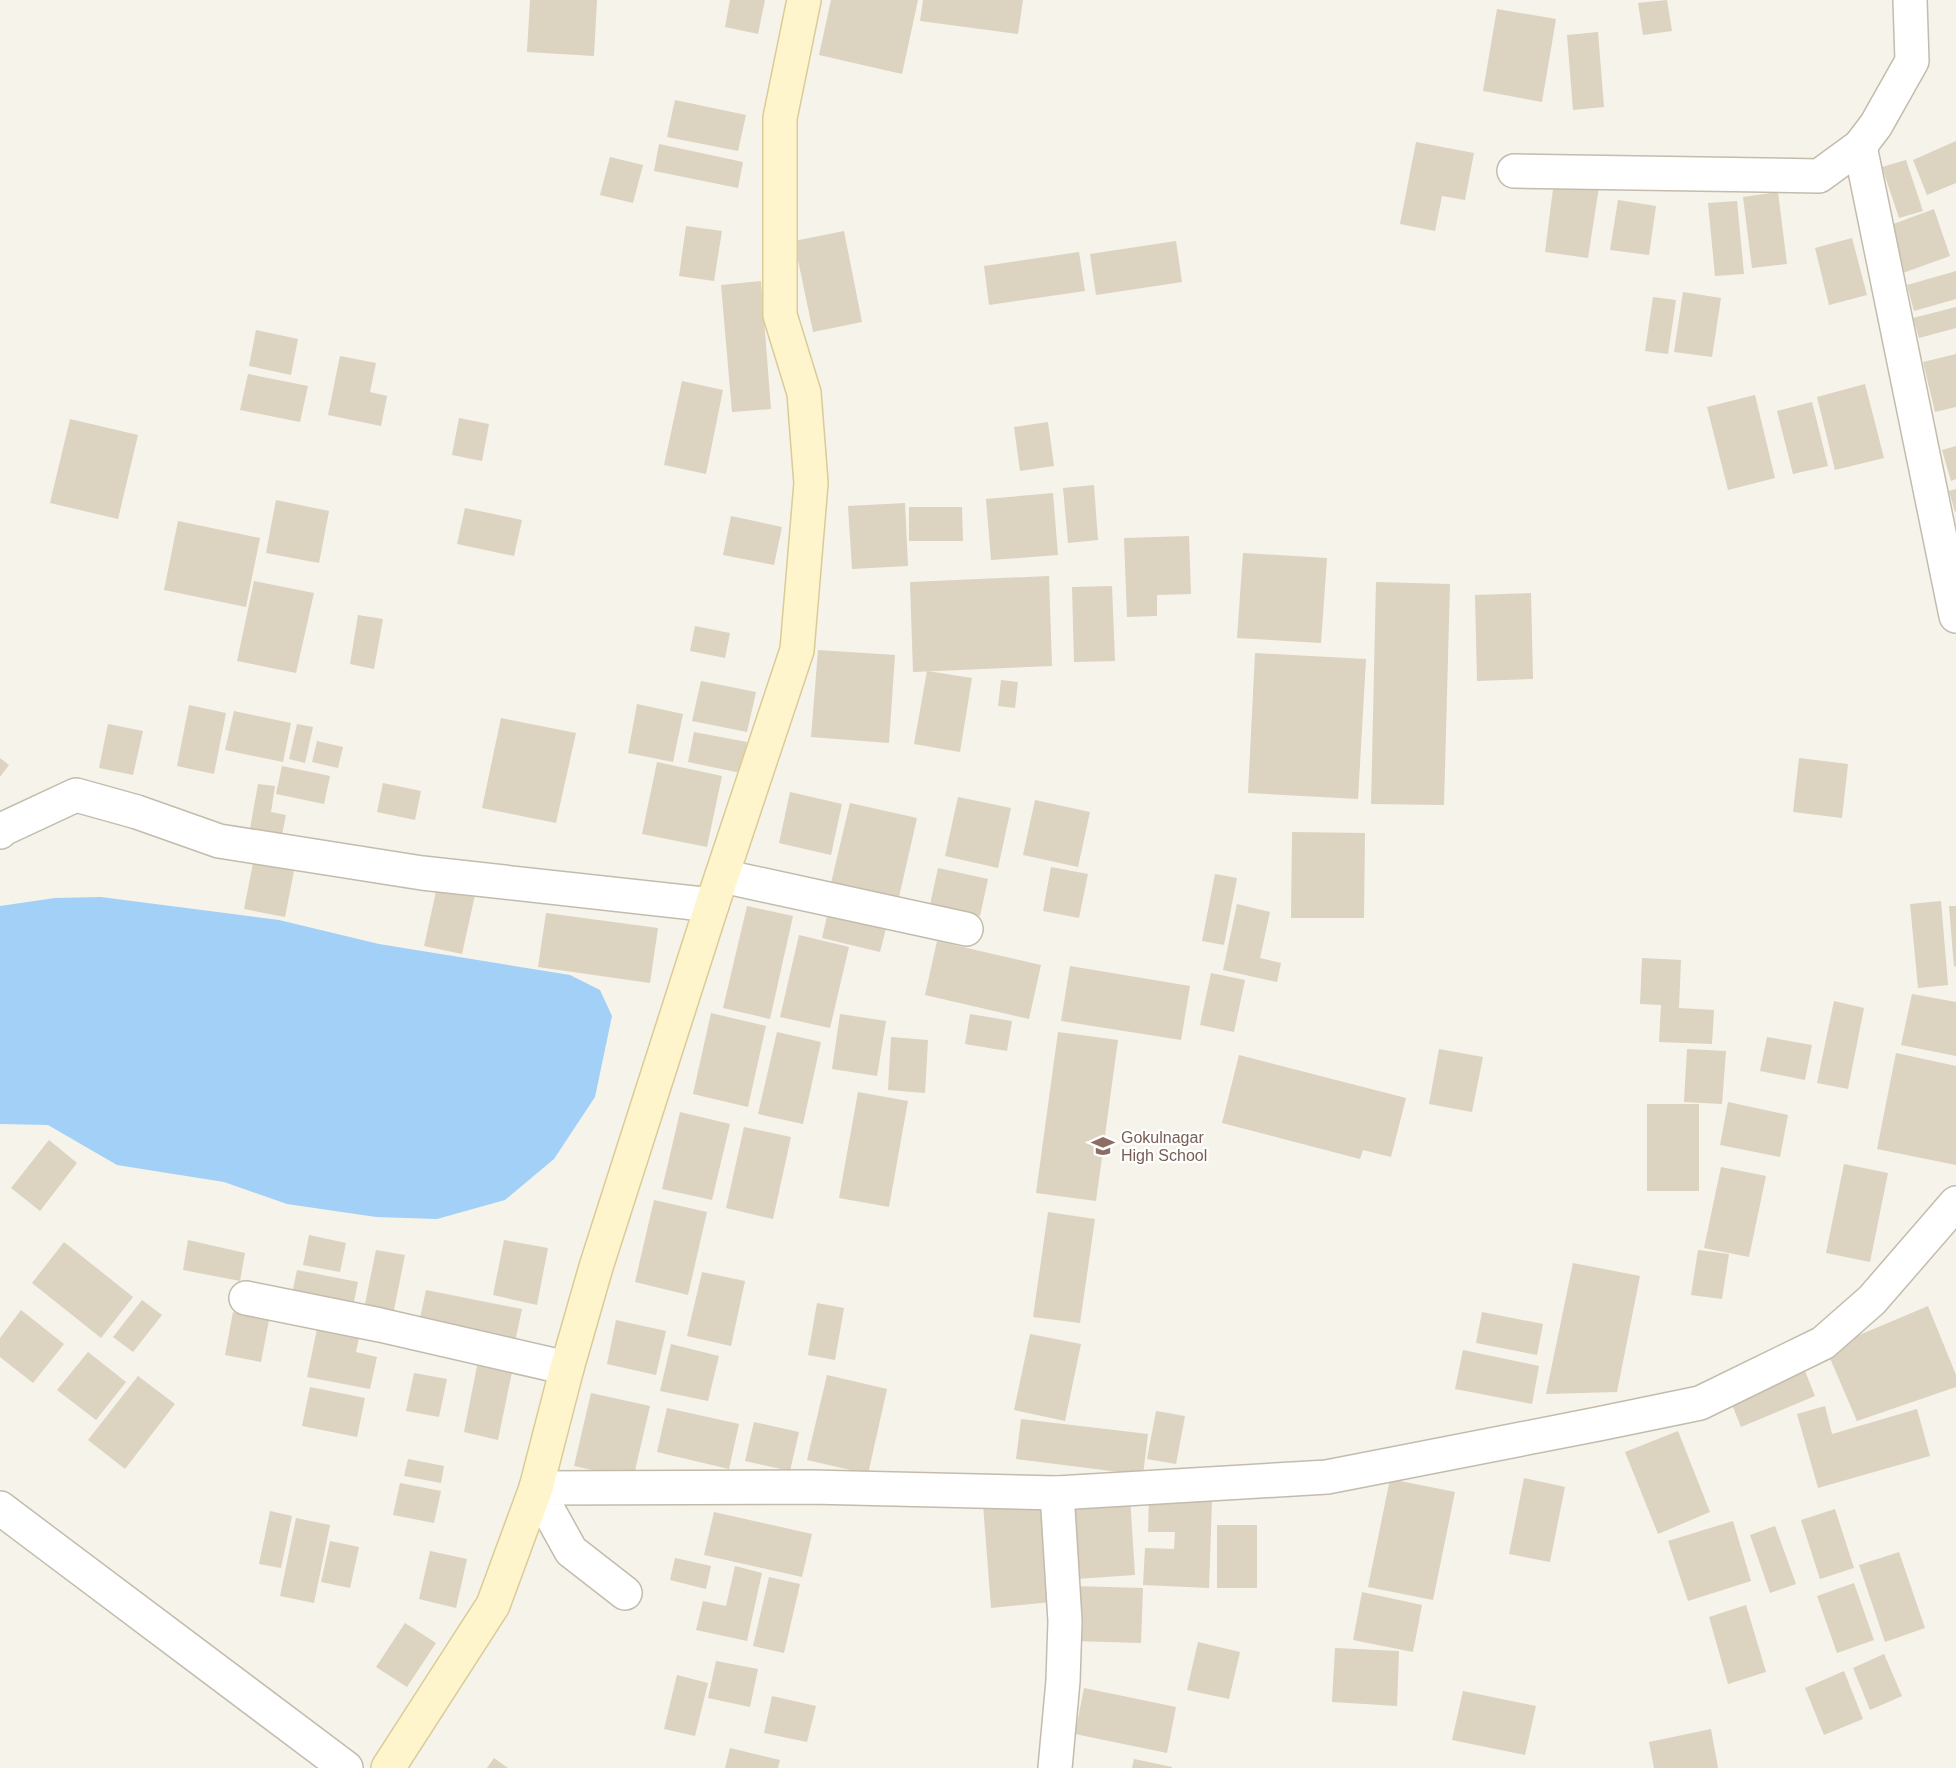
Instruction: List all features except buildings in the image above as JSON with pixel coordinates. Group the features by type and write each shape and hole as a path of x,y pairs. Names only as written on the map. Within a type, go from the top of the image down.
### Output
{"street":[{"path":"388,1768 493,1605 536,1488 596,1267 797,650 811,483 804,393 780,315 780,118 804,0"},
{"path":"1514,171 1819,176 1860,146 1876,125 1912,61 1910,0"},
{"path":"1860,146 1956,616"},
{"path":"0,832 76,795 138,812 219,842 422,873 717,891 966,929"},
{"path":"536,1488 811,1487 1057,1493 1327,1477 1700,1403 1823,1343 1872,1300 1956,1203"},
{"path":"246,1298 380,1325 567,1368"},
{"path":"536,1488 571,1551 625,1593"},
{"path":"1055,1768 1063,1681 1065,1621 1057,1493"},
{"path":"0,1508 346,1768"}],"water":[{"path":"101,897 279,920 379,944 570,975 600,990 612,1016 595,1097 554,1159 505,1200 437,1219 376,1217 287,1204 224,1182 117,1165 48,1125 0,1124 0,906 55,898"}],"place":[{"name":"Gokulnagar High School","path":"1103,1146"}]}
